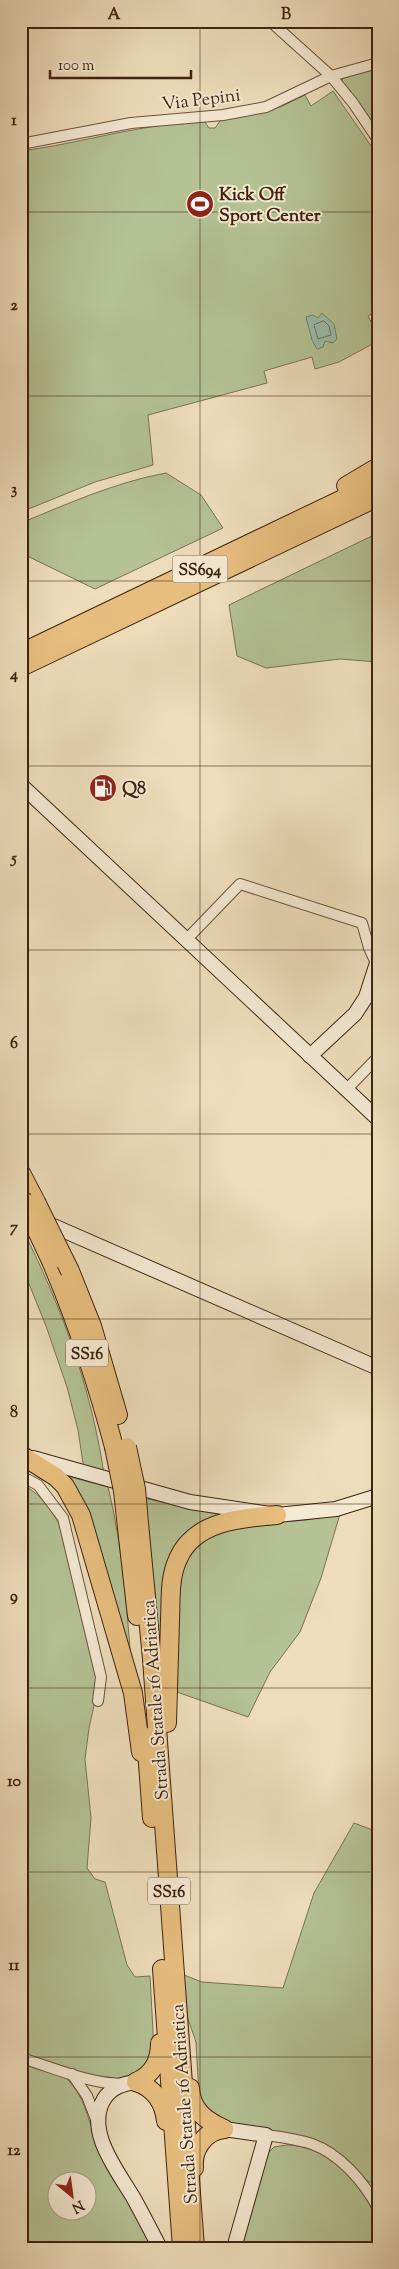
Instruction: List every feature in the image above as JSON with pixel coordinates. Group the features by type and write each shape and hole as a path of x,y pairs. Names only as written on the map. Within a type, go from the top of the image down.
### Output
{"highway":[{"path":"238,550 269,528 378,467"},
{"name":"SS694","path":"21,654 378,482"},
{"name":"SS694","path":"21,667 378,497"},
{"path":"306,532 330,529 378,507"},
{"path":"21,646 50,633 64,633"},
{"path":"21,674 81,645 93,633"},
{"path":"21,1161 26,1189"},
{"name":"Strada Statale 16 Adriatica","path":"26,1189 136,1489 134,1535 155,1781 180,2028 191,2245"},
{"name":"Strada Statale 16 Adriatica","path":"26,1189 70,1271 105,1368 120,1447"},
{"path":"21,1455 56,1477 65,1486 81,1515 133,1693 144,1772 155,1781 166,1770 171,1588 178,1559 191,1542 211,1528 243,1518 277,1515"},
{"name":"Strada Statale 16 Adriatica","path":"155,1781 162,1966 176,2177 191,2245"},
{"path":"130,2083 154,2068 160,2054 158,1984 162,1966"},
{"path":"180,2028 186,2040 193,2104 206,2119 224,2129"},
{"path":"130,2083 150,2089 162,2104 169,2162 176,2177"},
{"path":"191,2245 198,2214 193,2160 199,2144 204,2138 216,2130 224,2129"}],"street":[{"path":"270,21 331,76 378,140"},
{"name":"Via Pepini","path":"21,144 132,123 223,115 266,106 331,76 378,63"},
{"path":"21,785 378,1119"},
{"path":"186,940 240,884 362,923 369,948 377,961 366,997 355,1014 310,1056"},
{"path":"346,1090 378,1056"},
{"path":"21,1212 378,1368"},
{"path":"21,1455 190,1502 277,1515 318,1512 374,1497"},
{"path":"21,1476 38,1485 63,1518 100,1677 98,1701"},
{"path":"21,2058 95,2080 130,2083"},
{"path":"71,2073 86,2096 110,2158 160,2248"},
{"path":"97,2122 102,2103 107,2095 117,2086 130,2083"},
{"path":"224,2129 311,2143 331,2154 357,2177 378,2208"},
{"path":"234,2248 266,2135"}],"shaded area":[{"path":"378,66 378,136 341,83 344,76"},
{"name":"Kick Off Sport Center","path":"333,91 378,156 378,310 368,316 378,334 378,341 339,362 315,369 312,357 264,371 267,383 148,415 153,465 95,482 21,512 21,151 182,123 205,122 209,128 215,128 220,121 280,107 305,95 311,106"},
{"path":"166,473 201,495 223,528 95,589 21,553 21,523 110,488"},
{"path":"378,533 378,662 340,659 266,668 237,656 229,605"},
{"path":"21,1226 49,1286 73,1347 91,1410 104,1474 86,1467 83,1463 78,1430 67,1387 46,1326 21,1264"},
{"path":"63,1475 108,1487 121,1556 132,1674"},
{"path":"21,1484 34,1492 44,1502 60,1526 97,1680 96,1697 85,1759 91,1818 87,1868 95,1879 105,1882 127,1965 135,1977 150,1976 154,2050 149,2065 125,2079 86,2076 21,2055"},
{"path":"139,1497 226,1516 182,1545 160,1685"},
{"path":"340,1514 321,1578 300,1632 270,1672 248,1717 174,1691 174,1607 186,1558 201,1542 215,1532 257,1524 306,1520"},
{"path":"354,1823 378,1832 378,2186 362,2178 331,2148 315,2140 223,2124 203,2105 199,2095 196,2042 187,2016 184,1975 202,1982 283,1988 314,1893"},
{"path":"21,2063 58,2074 74,2086 82,2100 102,2153 154,2248 21,2248"},
{"path":"287,2145 317,2152 330,2159 353,2180 363,2193 376,2220 372,2230 372,2248 240,2248 267,2154 274,2147"}],"water":[{"path":"322,313 334,324 337,339 333,343 325,341 323,347 317,349 312,340 306,317 313,315 318,318"}],"place":[{"name":"Kick Off Sport Center","path":"200,204"},
{"name":"Q8","path":"103,788"}]}
